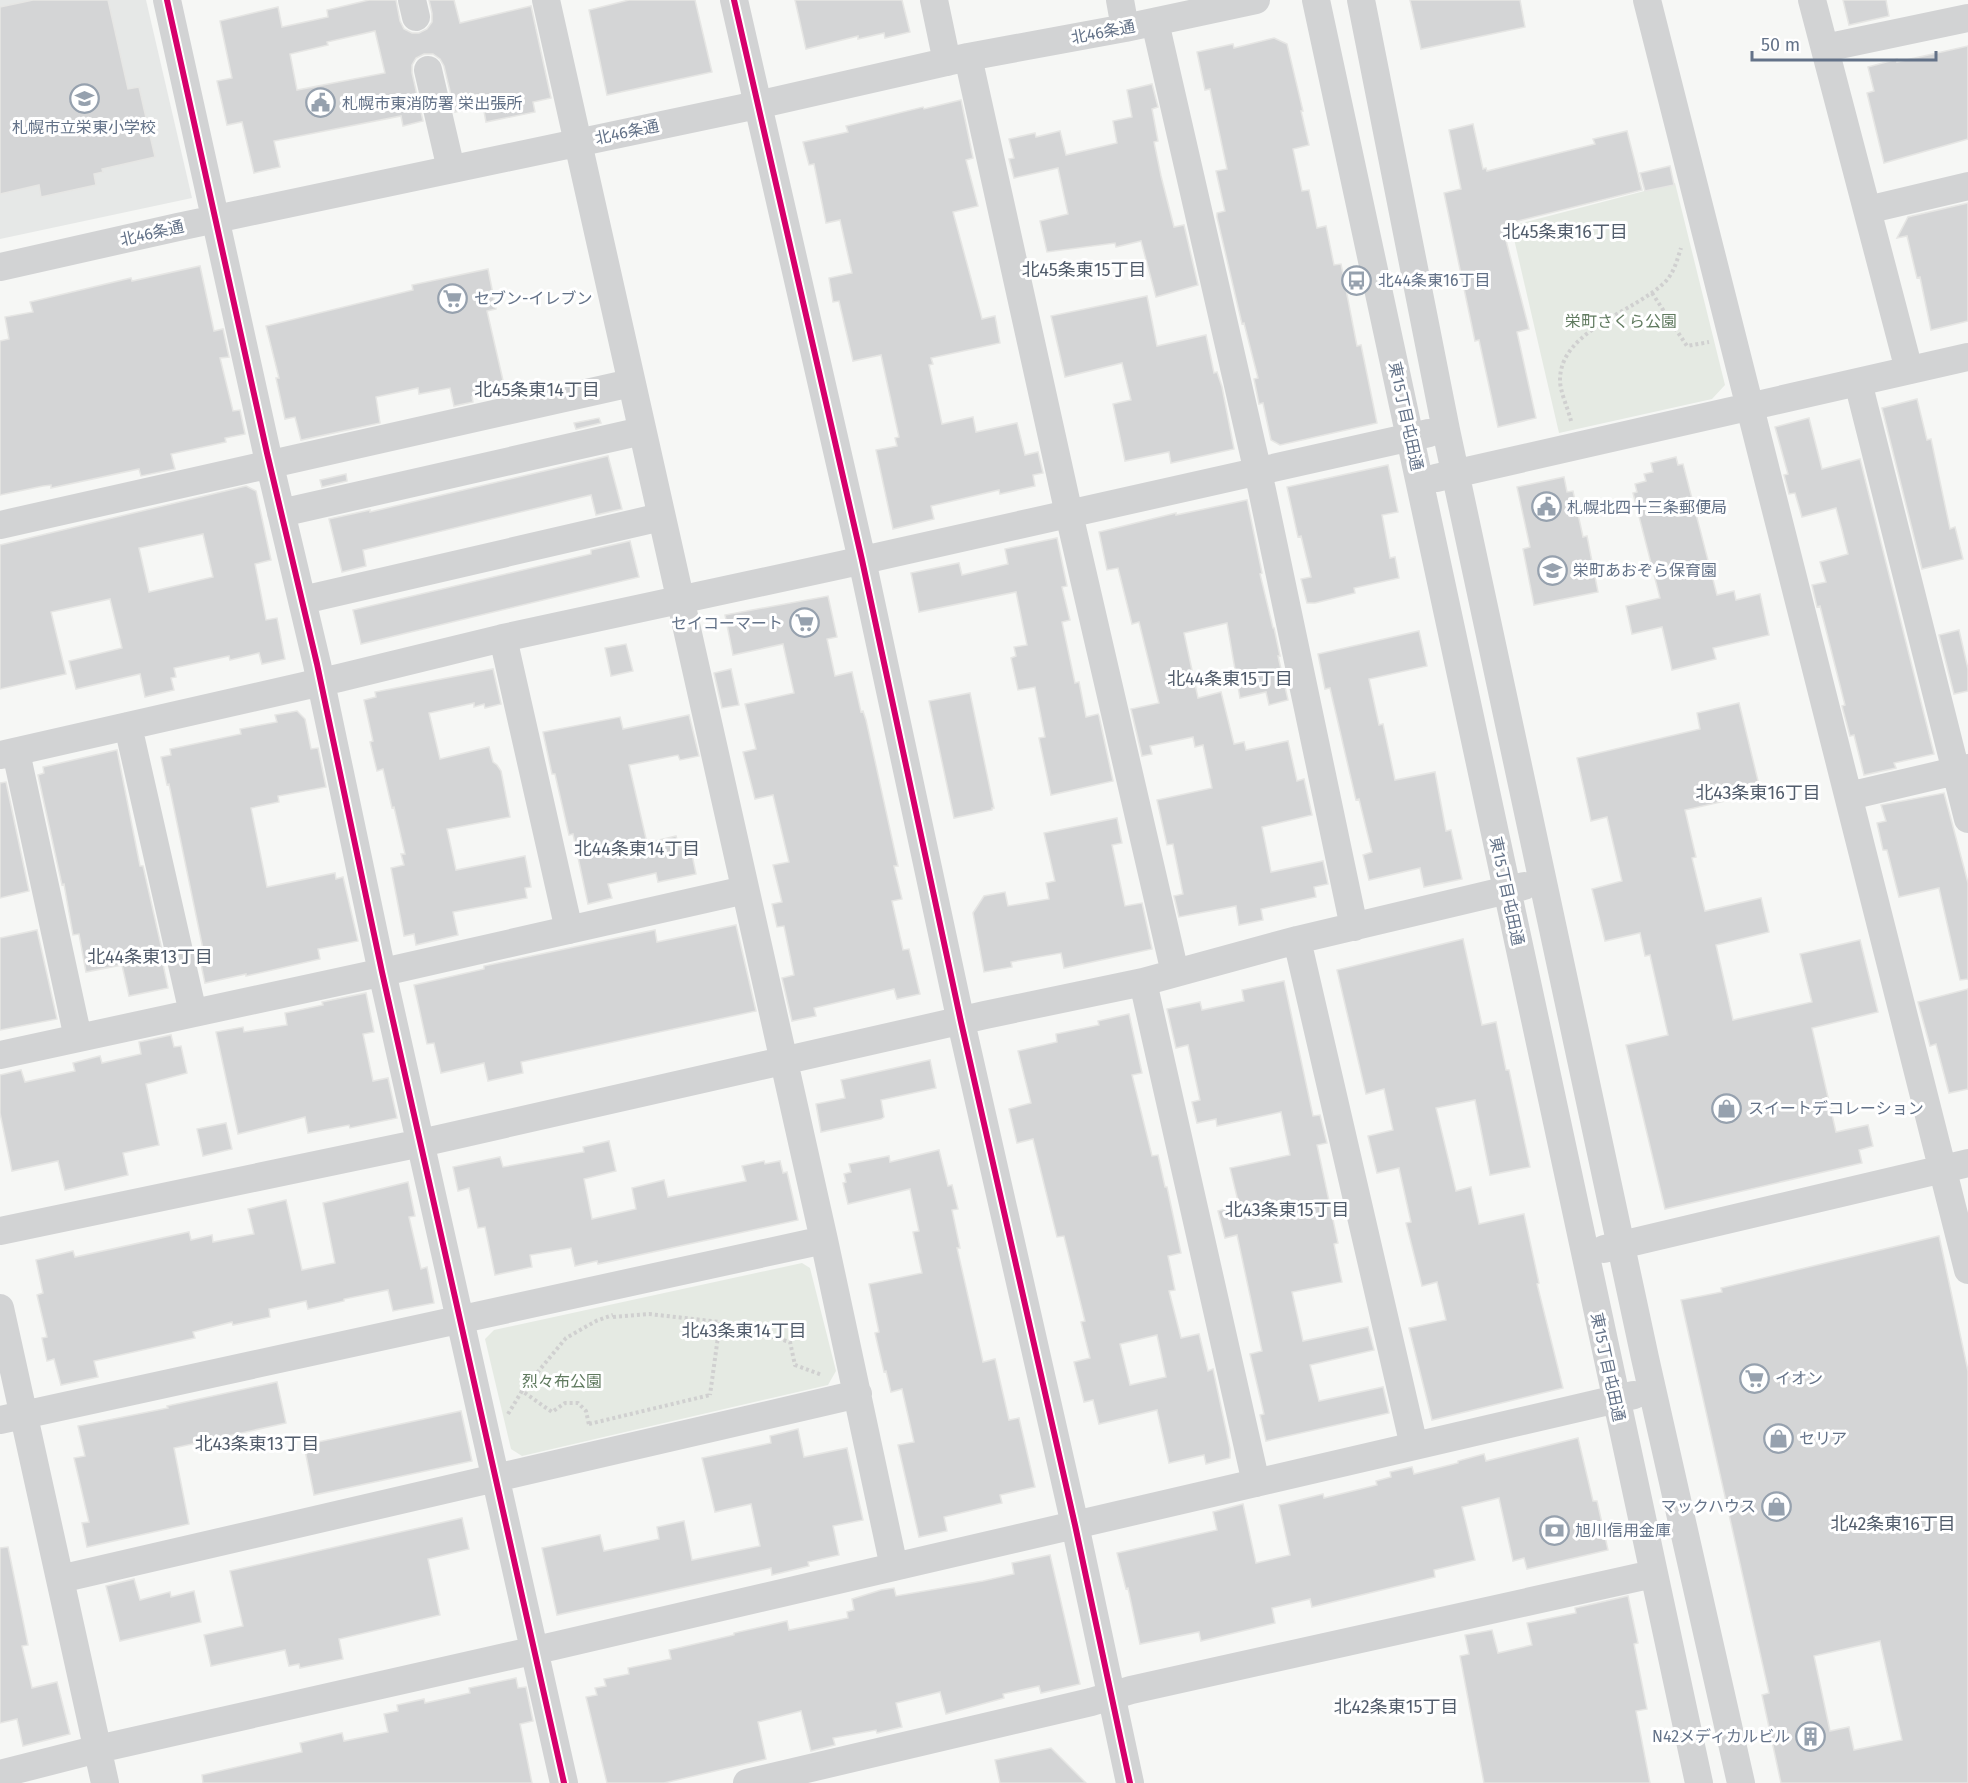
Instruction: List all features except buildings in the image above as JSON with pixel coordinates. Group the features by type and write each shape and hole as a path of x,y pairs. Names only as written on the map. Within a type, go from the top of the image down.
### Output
{"street":[{"path":"167,0 281,513 303,600 382,972 564,1783"},
{"path":"546,0 824,1240 894,1567"},
{"path":"734,0 862,560 961,1022 1075,1525 1130,1783"},
{"path":"934,0 958,59 1069,513 1175,973"},
{"path":"1119,0 1125,28"},
{"name":"北46条通","path":"0,267 757,105 958,59 1125,28 1256,0"},
{"name":"東15丁目屯田通","path":"1316,0 1699,1783"},
{"path":"1361,0 1446,430 1652,1391 1741,1783"},
{"path":"1647,0 1849,796 1955,1166 1968,1270"},
{"path":"1812,0 1909,370"},
{"path":"1825,48 1968,18"},
{"path":"1155,22 1258,471 1354,927"},
{"path":"428,70 452,169"},
{"path":"1867,210 1968,186"},
{"path":"1420,482 1968,357"},
{"path":"1858,382 1962,770 1968,819"},
{"path":"0,525 632,383"},
{"path":"78,1038 8,754 503,638 1446,430"},
{"path":"281,513 642,431"},
{"path":"303,600 661,517"},
{"path":"503,638 569,930"},
{"path":"128,726 193,1013"},
{"path":"1849,796 1962,770"},
{"path":"0,1231 421,1143 1143,982 1297,940 1544,882"},
{"path":"0,1055 746,890"},
{"path":"1297,940 1414,1446"},
{"path":"1143,982 1256,1483"},
{"path":"1584,1254 1955,1166"},
{"path":"12,1417 824,1240"},
{"path":"0,1308 12,1417 60,1578 105,1783"},
{"path":"0,1774 98,1749 534,1651 1652,1391"},
{"path":"60,1578 858,1394"},
{"path":"747,1783 1091,1702 1111,1695 1653,1574"}],"path":[{"path":"1572,423 1560,380 1567,354 1580,338 1652,293 1667,280 1675,266 1682,245"},
{"path":"1652,293 1686,346 1717,340"},
{"path":"611,1310 613,1317"},
{"path":"503,1422 522,1391 566,1338 596,1321 613,1317 649,1314 720,1322 790,1342 795,1365 828,1377"},
{"path":"717,1403 710,1395 720,1322"},
{"path":"522,1391 552,1412 565,1403 578,1403 586,1411 590,1433"},
{"path":"589,1424 710,1395"}],"shaded area":[{"name":"札幌市立栄東小学校","path":"0,0 146,0 192,198 0,239"}],"green space":[{"name":"栄町さくら公園","path":"1675,183 1725,385 1712,399 1559,433 1511,226"},
{"name":"烈々布公園","path":"802,1263 810,1268 836,1371 828,1385 522,1456 511,1449 485,1339 494,1330"}],"cycle path":[{"path":"167,0 267,453 317,664 382,972 564,1783"},
{"path":"734,0 862,560 961,1022 1075,1525 1130,1783"}],"place":[{"name":"札幌市立栄東小学校","path":"84,99"},
{"name":"札幌市東消防署 栄出張所","path":"321,103"},
{"name":"北44条東16丁目","path":"1357,280"},
{"name":"セブン-イレブン","path":"453,298"},
{"name":"札幌北四十三条郵便局","path":"1546,507"},
{"name":"栄町あおぞら保育園","path":"1552,570"},
{"name":"セイコーマート","path":"804,623"},
{"name":"スイートデコレーション","path":"1727,1108"},
{"name":"イオン","path":"1754,1378"},
{"name":"セリア","path":"1778,1438"},
{"name":"マックハウス","path":"1777,1506"},
{"name":"旭川信用金庫","path":"1554,1530"},
{"name":"N42メディカルビル","path":"1811,1736"}],"district":[{"name":"北45条東16丁目","path":"1565,232"},
{"name":"北45条東15丁目","path":"1084,270"},
{"name":"北45条東14丁目","path":"537,390"},
{"name":"北44条東15丁目","path":"1230,679"},
{"name":"北43条東16丁目","path":"1758,793"},
{"name":"北44条東14丁目","path":"637,849"},
{"name":"北44条東13丁目","path":"150,957"},
{"name":"北43条東15丁目","path":"1287,1210"},
{"name":"北43条東14丁目","path":"744,1331"},
{"name":"北43条東13丁目","path":"257,1444"},
{"name":"北42条東16丁目","path":"1893,1524"},
{"name":"北42条東15丁目","path":"1396,1707"}]}
